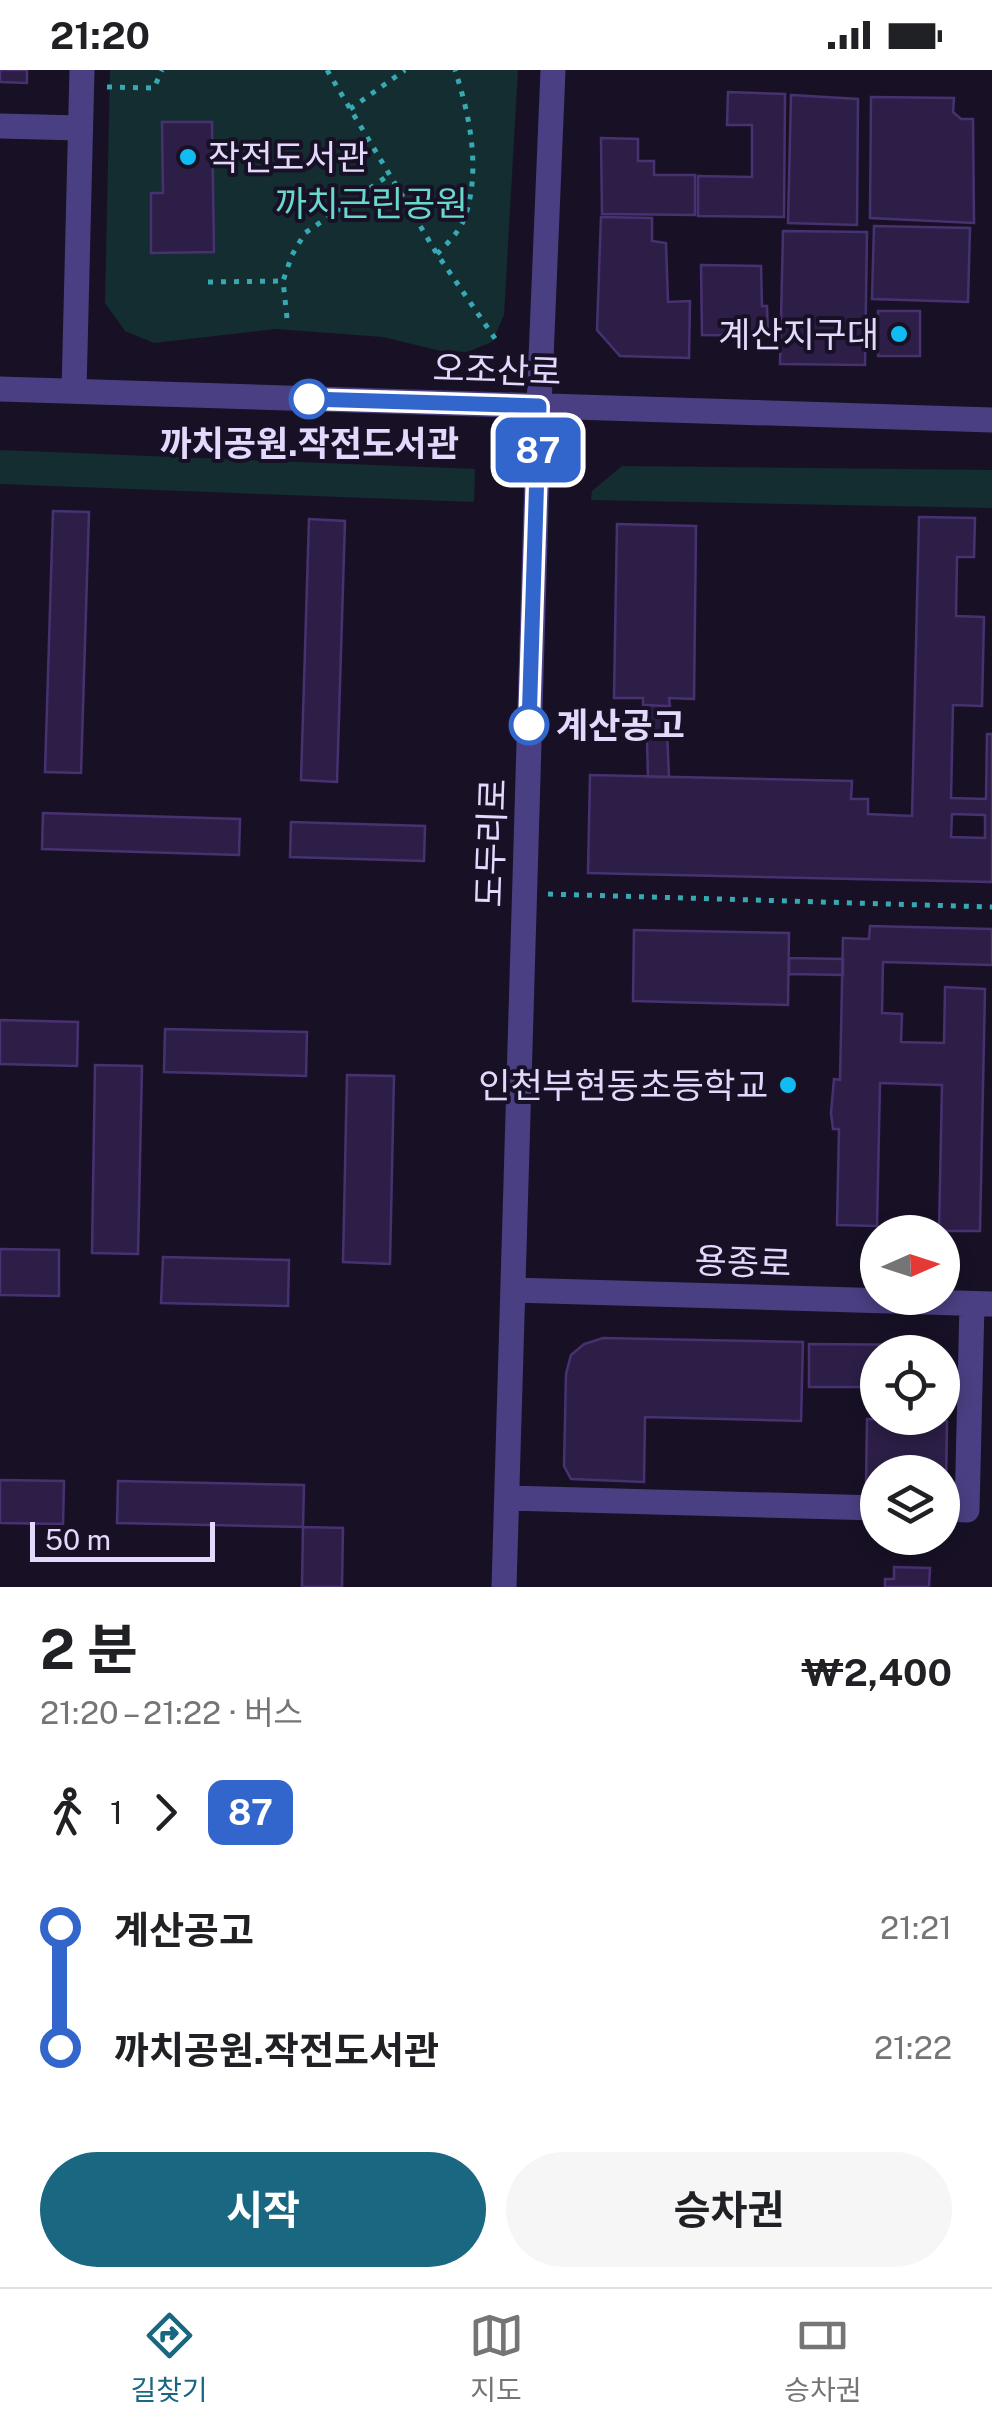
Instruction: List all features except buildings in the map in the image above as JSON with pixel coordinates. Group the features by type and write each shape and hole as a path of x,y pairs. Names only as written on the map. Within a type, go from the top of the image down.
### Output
{"street":[{"path":"74,391 82,70"},
{"name":"도두리로","path":"504,1587 539,406 553,70"},
{"path":"0,126 80,128"},
{"name":"오조산로","path":"0,389 992,420"},
{"name":"용종로","path":"512,1290 982,1304 960,1472"},
{"path":"506,1498 860,1508"}],"path":[{"path":"104,87 154,88 162,70"},
{"path":"327,70 437,254 496,340"},
{"path":"350,109 404,70"},
{"path":"437,254 452,240 464,219 472,185 472,146 455,70"},
{"path":"287,318 283,282 292,255 306,234 390,174"},
{"path":"208,282 283,282"},
{"path":"524,893 992,907"}],"green space":[{"name":"까치근린공원","path":"110,70 518,70 504,315 492,342 467,352 441,351 383,337 276,329 154,343 125,331 105,303"},
{"path":"0,450 475,469 474,502 0,484"},
{"path":"622,466 992,470 992,508 591,500 592,491"}],"bus line":[{"name":"87","path":"309,399 539,406 529,725"}],"place":[{"name":"작전도서관","path":"188,157"},
{"name":"계산지구대","path":"899,334"},
{"name":"까치공원.작전도서관","path":"309,399"},
{"name":"계산공고","path":"529,725"},
{"name":"인천부현동초등학교","path":"788,1085"}]}
